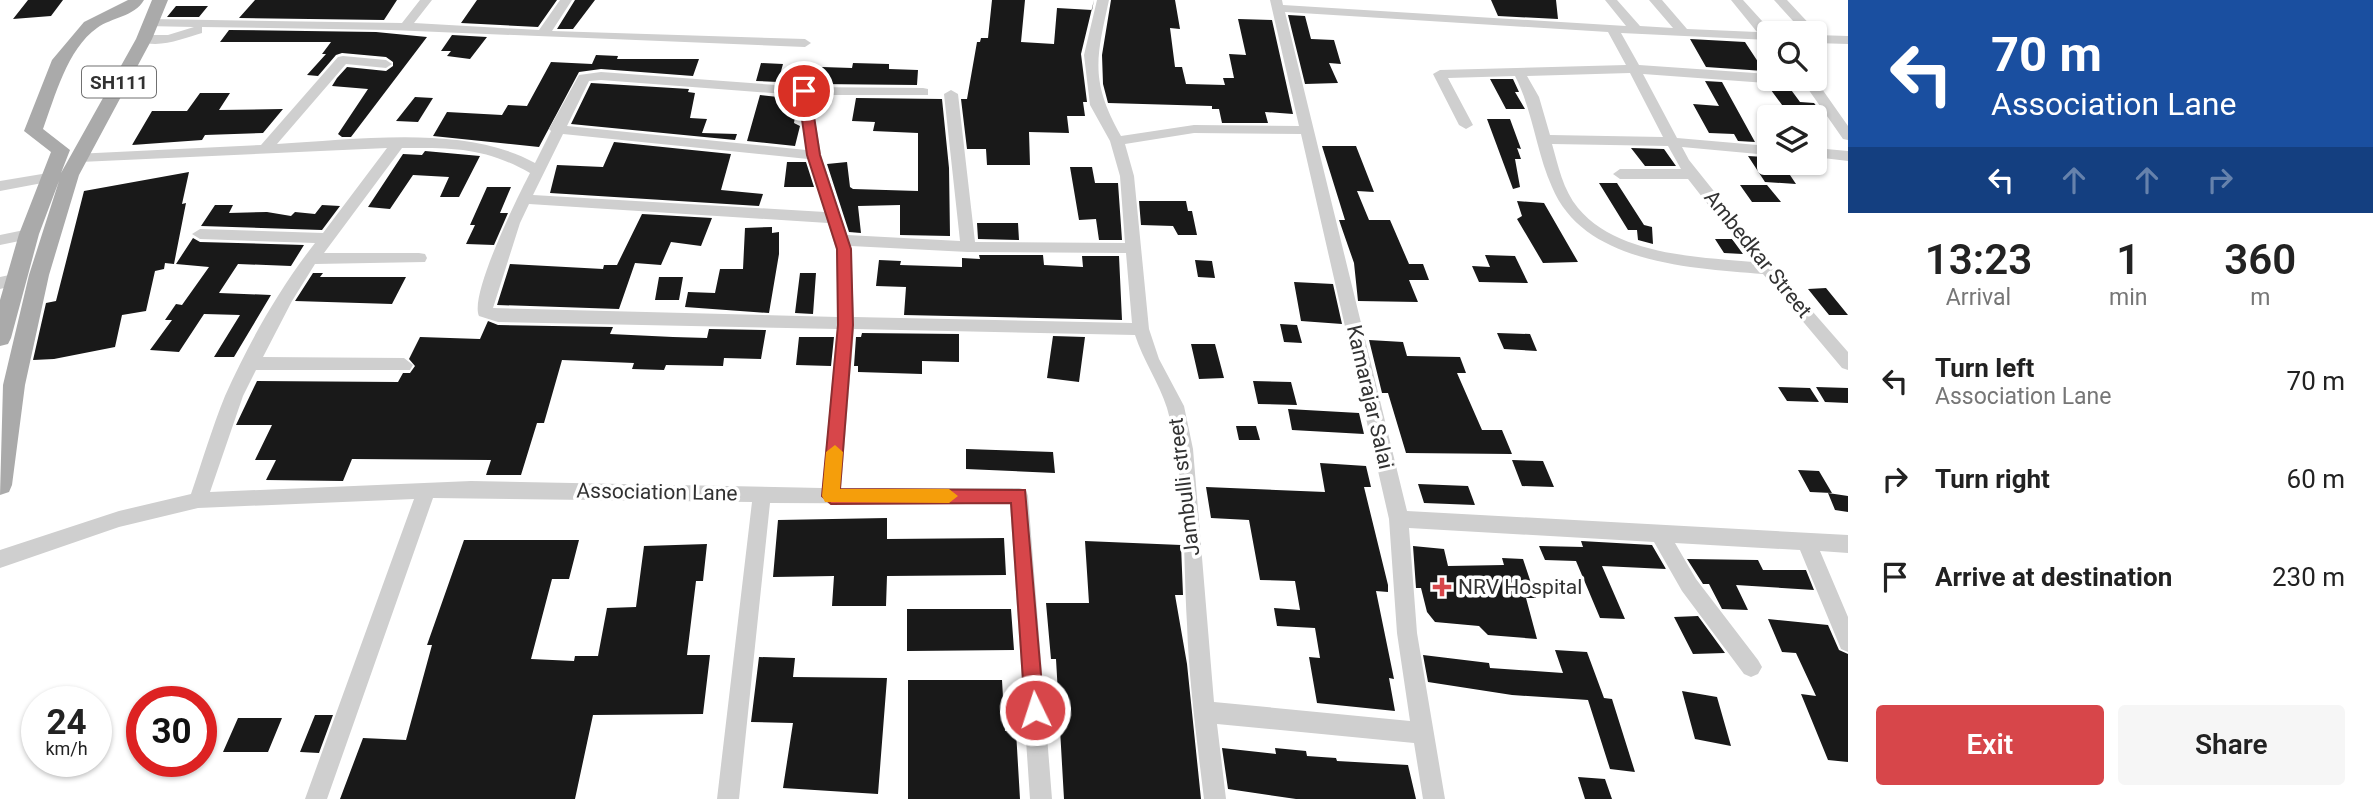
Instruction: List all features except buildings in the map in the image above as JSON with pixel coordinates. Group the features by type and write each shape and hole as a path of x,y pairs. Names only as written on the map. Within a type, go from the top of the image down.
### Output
{"main road":[{"path":"0,338 7,281 29,234 48,178 61,150 33,131 58,64 90,25 135,2"},
{"name":"SH111","path":"0,485 14,385 39,275 70,175 152,18"}],"street":[{"path":"405,27 426,0"},
{"path":"543,34 566,0"},
{"name":"Jambulli street","path":"1103,0 1090,55 1097,105 1117,141 1127,176 1141,328 1151,359 1175,406 1184,449 1205,712 1215,799"},
{"path":"1611,0 1636,30"},
{"path":"1655,0 1682,31"},
{"path":"1737,0 1757,23"},
{"path":"1780,0 1799,21"},
{"path":"1276,4 1636,30 1757,35"},
{"name":"Kamarajar Salai","path":"1276,4 1399,519 1407,633 1421,733 1434,799"},
{"path":"152,18 169,39 204,27 405,27 805,43"},
{"path":"204,27 319,30"},
{"name":"Ambedkar Street","path":"1612,27 1672,142 1692,174 1767,269 1848,363"},
{"path":"1827,38 1848,40"},
{"path":"266,148 343,60 386,64"},
{"path":"1466,125 1440,74 1634,69 1757,77"},
{"path":"1519,72 1532,97 1563,196 1573,213 1595,231 1612,240 1654,252 1701,262 1767,269"},
{"path":"923,92 804,91 589,76 582,81 556,129 524,199 499,260 485,312 498,316 846,325 1141,328"},
{"path":"804,91 814,155 832,218 843,240 846,325 831,496"},
{"path":"1816,91 1848,136"},
{"path":"951,94 968,247"},
{"path":"556,129 814,155"},
{"path":"1117,141 1194,129 1306,130"},
{"path":"1544,139 1672,142 1757,149"},
{"path":"83,149 266,148 399,143 487,148 538,171"},
{"path":"198,500 234,396 250,363 311,259 399,143"},
{"path":"1827,154 1848,156"},
{"path":"1620,174 1692,174"},
{"path":"0,186 48,178"},
{"path":"524,199 832,218"},
{"path":"0,240 29,234"},
{"path":"200,234 326,238"},
{"path":"843,240 968,247 1133,248"},
{"path":"311,259 419,258"},
{"path":"250,363 404,366"},
{"name":"Association Lane","path":"0,559 119,519 198,500 426,493 471,489 831,496 1019,496 1041,799"},
{"path":"316,799 426,493"},
{"path":"728,799 762,493"},
{"path":"1399,519 1848,544"},
{"path":"1660,534 1689,585 1751,667"},
{"path":"1807,541 1848,642"},
{"path":"1205,712 1421,733"}],"slow traffic":[{"path":"835,452 831,496 949,496"}],"place":[{"name":"NRV Hospital","path":"1442,587"}],"route":[{"path":"804,91 814,155 844,249 846,325 831,496 1019,496 1035,710"}]}
